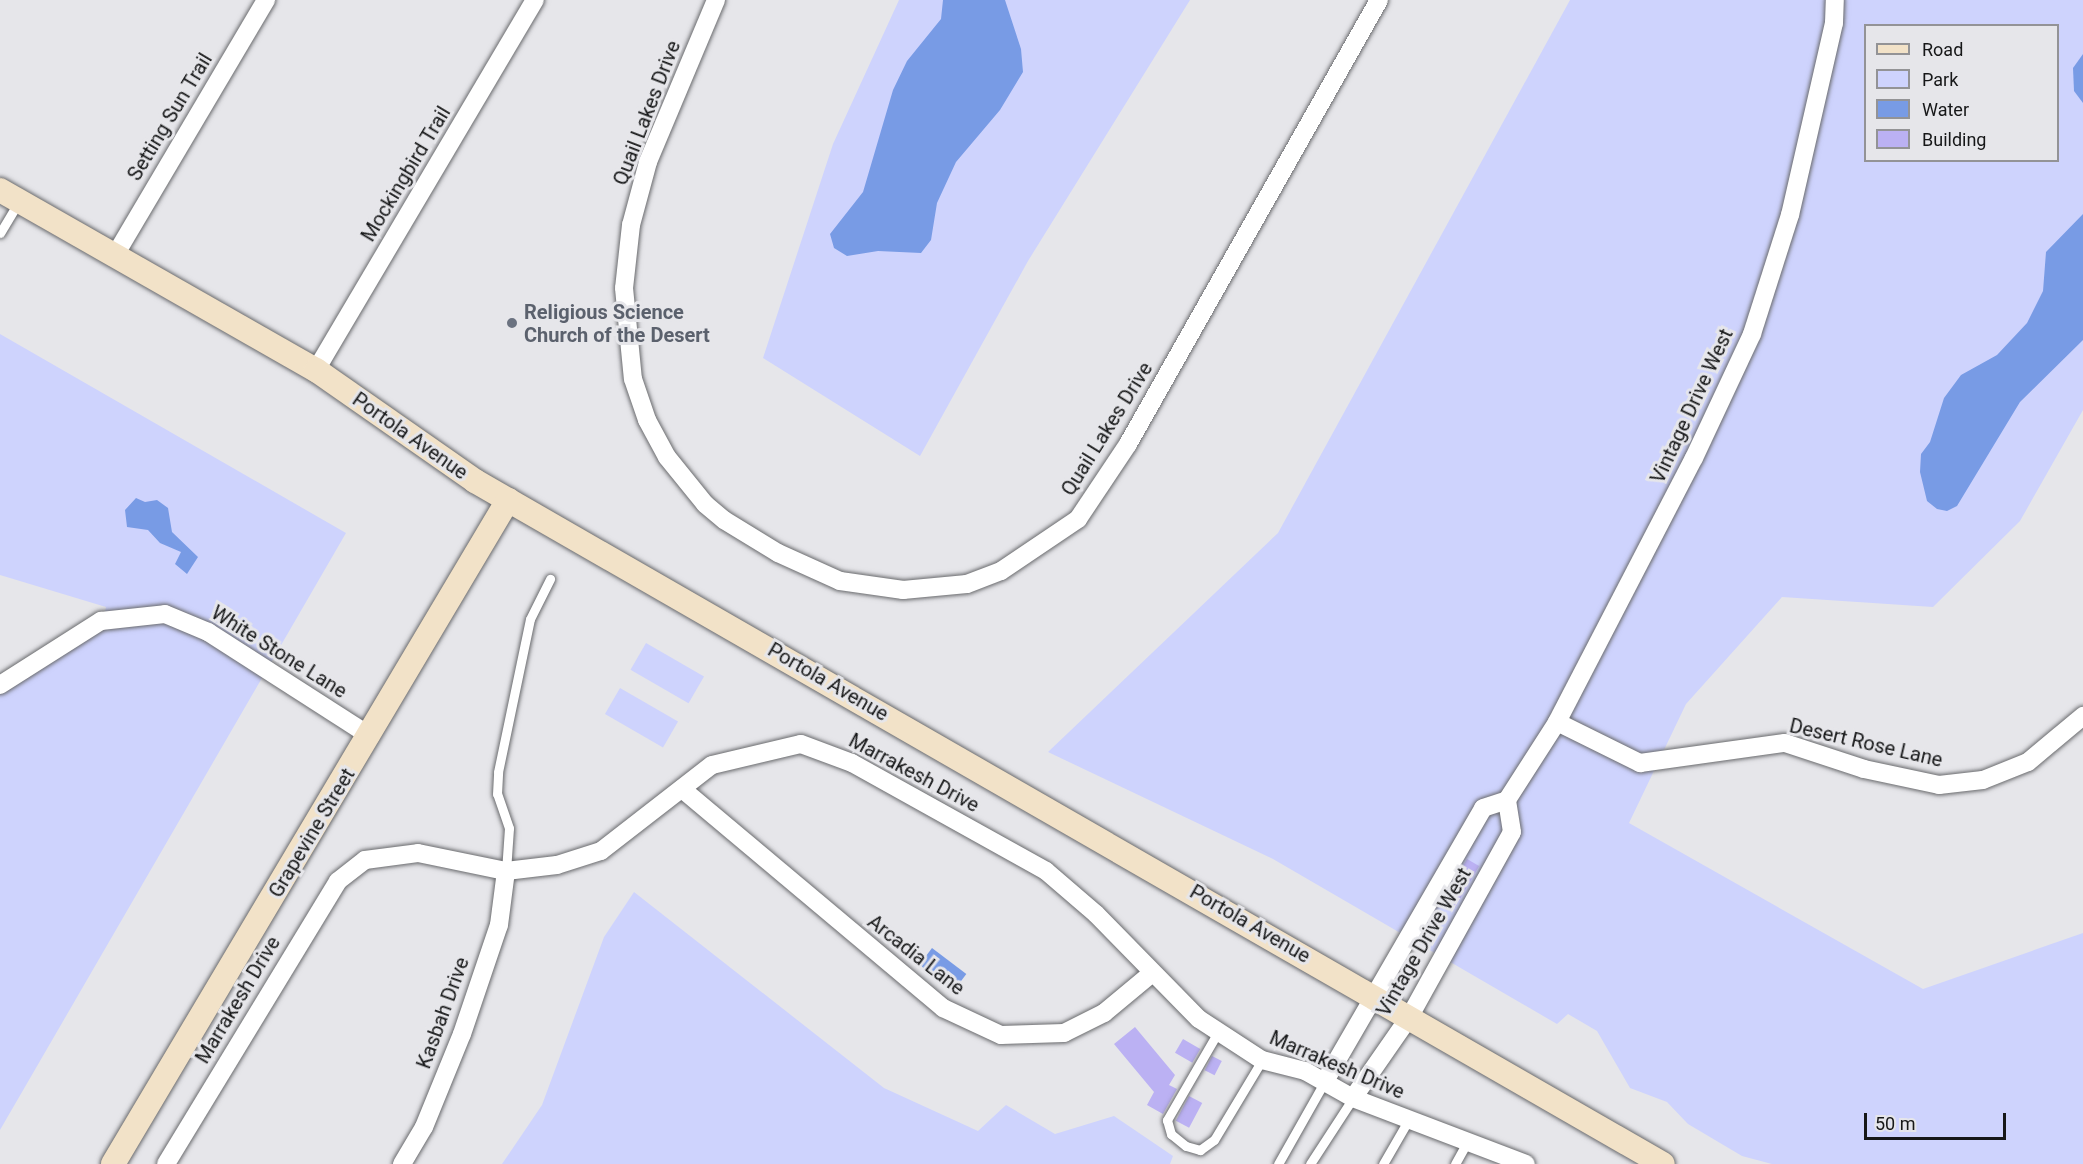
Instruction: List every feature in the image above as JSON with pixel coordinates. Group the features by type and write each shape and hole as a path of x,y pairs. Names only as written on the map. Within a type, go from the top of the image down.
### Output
{"street":[{"name":"Setting Sun Trail","path":"114,257 266,0"},
{"name":"Mockingbird Trail","path":"315,370 535,0"},
{"name":"Quail Lakes Drive","path":"716,0 648,162 631,225 624,288 633,379 647,420 667,457 705,504 724,520 778,553 840,581 903,590 967,584 1001,571 1078,519 1128,444 1379,0"},
{"name":"Vintage Drive West","path":"1353,1098 1410,1016 1512,832 1508,800 1557,722 1694,458 1752,334 1790,215 1834,23 1835,0"},
{"name":"Portola Avenue","path":"10,196 315,370 508,500 1376,996 1663,1164"},
{"name":"Grapevine Street","path":"113,1164 370,736 508,500"},
{"name":"White Stone Lane","path":"0,685 101,621 165,614 208,632 370,736"},
{"name":"Desert Rose Lane","path":"1557,722 1640,763 1785,743 1864,769 1939,785 1983,780 2028,762 2083,716"},
{"name":"Marrakesh Drive","path":"166,1164 338,881 365,860 418,853 506,871 557,866 601,851 712,765 801,744 852,763 1046,871 1096,915 1151,974 1218,1032 1262,1060 1305,1071 1353,1098 1468,1141 1516,1162"},
{"name":"Arcadia Lane","path":"682,789 942,1008 1001,1035 1064,1033 1104,1013 1151,974"},
{"name":"Vintage Drive West","path":"1325,1081 1483,808 1508,800"},
{"name":"Kasbah Drive","path":"402,1164 424,1126 462,1034 500,925 506,871"}],"lane":[{"path":"0,233 10,196"},
{"path":"506,871 509,828 497,794 498,772 530,619 550,579"},
{"path":"1218,1032 1167,1120 1171,1134 1186,1146 1200,1150 1214,1140 1262,1060"},
{"path":"1278,1164 1325,1081"},
{"path":"1310,1164 1353,1098"},
{"path":"1383,1164 1409,1119"},
{"path":"1455,1164 1468,1141"}],"green space":[{"path":"899,0 1190,0 1028,261 920,456 763,358 833,144"},
{"path":"1570,0 2083,0 2083,410 2020,521 1933,607 1782,597 1686,704 1629,823 1923,989 2083,933 2083,1164 1772,1164 1742,1156 1688,1124 1667,1102 1630,1088 1597,1031 1568,1014 1557,1024 1273,859 1048,752 1278,533"},
{"path":"0,334 346,533 0,1130 0,692 102,624 106,607 0,575"},
{"path":"646,643 704,676 689,703 630,670"},
{"path":"620,688 678,722 663,747 605,714"},
{"path":"634,892 884,1088 978,1131 1006,1105 1055,1134 1114,1116 1173,1156 1170,1164 502,1164 542,1105 604,937"}],"water":[{"path":"943,0 1005,0 1021,49 1023,72 1000,110 956,162 937,203 931,240 921,253 878,251 847,256 834,248 830,234 863,192 893,90 907,61 941,19"},
{"path":"2083,54 2083,103 2074,91 2073,68"},
{"path":"2083,214 2083,340 2020,402 1957,506 1947,511 1937,509 1927,501 1920,472 1921,454 1930,442 1944,398 1961,375 1997,355 2027,323 2043,291 2046,252"},
{"path":"136,498 145,502 157,500 168,508 172,532 198,557 187,574 175,564 181,552 160,543 148,530 127,527 125,510"},
{"path":"932,948 966,974 954,991 919,965"}],"building":[{"path":"1467,859 1479,866 1455,908 1443,901"},
{"path":"1135,1027 1175,1075 1169,1085 1177,1089 1163,1114 1147,1105 1154,1092 1114,1044"},
{"path":"1183,1039 1200,1049 1192,1063 1175,1053"},
{"path":"1212,1056 1222,1061 1215,1075 1205,1070"},
{"path":"1189,1096 1202,1103 1189,1128 1176,1121"}],"place":[{"name":"Religious Science Church of the Desert","path":"512,323"}]}
